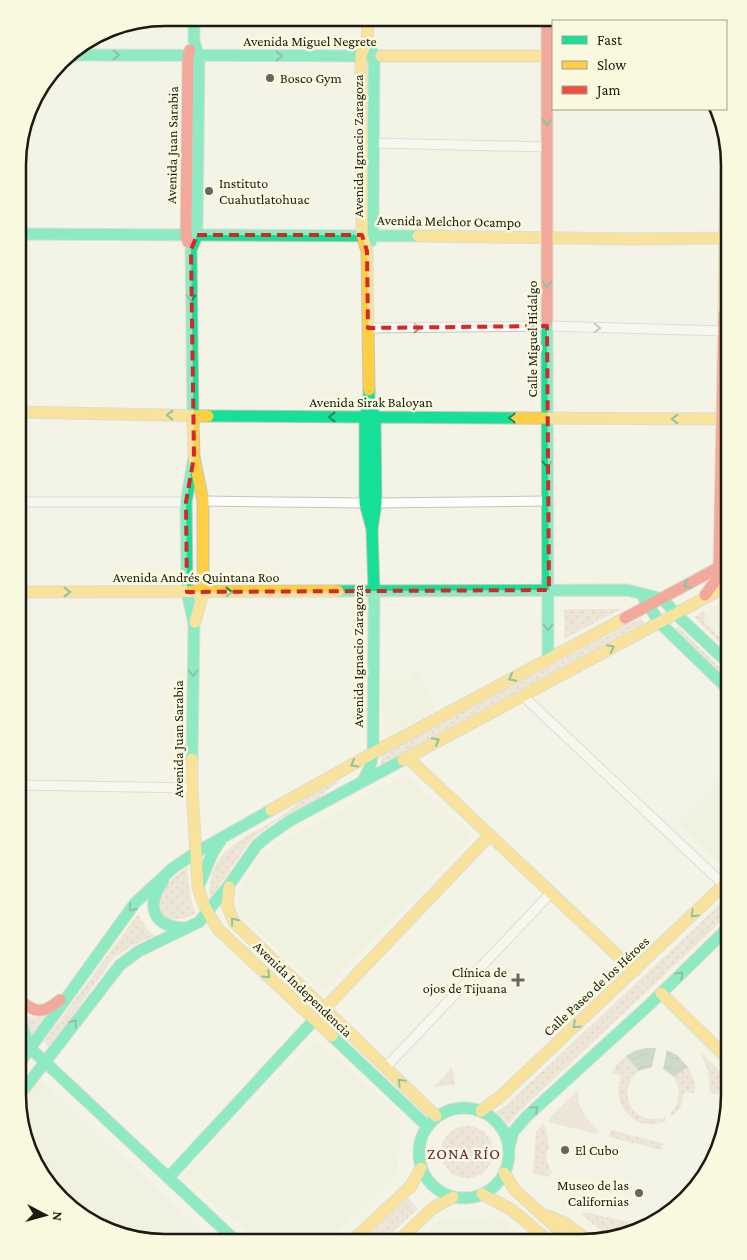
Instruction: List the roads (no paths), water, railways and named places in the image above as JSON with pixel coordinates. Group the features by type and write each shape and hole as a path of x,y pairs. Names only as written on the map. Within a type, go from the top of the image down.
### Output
{"main road":[{"name":"Avenida Juan Sarabia","path":"194,26 191,235 192,416 194,457 203,501 203,592 194,624"},
{"name":"Avenida Ignacio Zaragoza","path":"368,26 367,41 362,55 368,235"},
{"name":"Calle Miguel Hidalgo","path":"548,26 550,56 546,146 548,237 548,658"},
{"name":"Avenida Ignacio Zaragoza","path":"363,781 370,767 373,753 374,592 370,503 367,251 374,143 374,55 367,41"},
{"name":"Avenida Miguel Negrete","path":"81,55 550,56"},
{"name":"Avenida Melchor Ocampo","path":"26,234 721,238"},
{"name":"Avenida Sirak Baloyan","path":"26,412 192,416 721,419"},
{"name":"Avenida Juan Sarabia","path":"194,457 186,502 187,592 194,624 192,788 195,853"},
{"path":"26,1054 72,988 136,903 173,868 195,853 373,753 721,567"},
{"path":"702,598 721,571"},
{"path":"26,1086 120,965 139,951 200,922 229,886 246,859 268,836 291,820 721,589"},
{"name":"Avenida Andrés Quintana Roo","path":"26,592 627,590 663,598"},
{"path":"639,592 660,623 720,682"},
{"path":"663,598 676,614 720,656"},
{"path":"407,757 634,971"},
{"path":"324,1009 490,835"},
{"path":"198,887 213,852 223,838"},
{"name":"Avenida Independencia","path":"195,853 198,887 207,914 219,930 427,1126"},
{"path":"173,868 159,886 154,906 156,914 163,923 187,928"},
{"name":"Avenida Independencia","path":"229,886 226,902 229,914 234,922 436,1116"},
{"name":"Calle Paseo de los Héroes","path":"482,1110 501,1096 720,888"},
{"path":"509,1148 506,1136 492,1117 482,1110 453,1108 436,1116 427,1126 419,1146 418,1157 426,1178 433,1187 454,1197 473,1197 482,1194 499,1182 507,1165 509,1148 514,1132 526,1117 661,993 720,936"},
{"path":"26,1005 40,1011 52,1007 72,988"},
{"path":"661,993 720,1051"},
{"path":"168,1178 314,1020"},
{"path":"26,1040 30,1048 44,1062 228,1234"},
{"path":"26,1047 30,1048"},
{"path":"360,1234 411,1186 421,1168"},
{"path":"504,1173 509,1183 563,1234"},
{"path":"411,1186 417,1185 428,1189 432,1194 433,1208"},
{"path":"482,1194 501,1203 541,1234"},
{"path":"405,1234 433,1208 454,1197"},
{"path":"532,1206 566,1224 580,1234"},
{"path":"525,1220 535,1234"}],"street":[{"path":"374,143 546,146"},
{"path":"368,328 547,326 721,331"},
{"path":"203,501 370,503 547,501"},
{"path":"26,502 186,502"},
{"path":"522,695 720,876"},
{"path":"26,785 192,788"},
{"path":"386,1067 551,893"}],"water":[{"path":"656,1048 652,1067 639,1071 626,1056 634,1051"},
{"path":"667,1050 677,1055 688,1067 674,1077 663,1069"}],"place":[{"name":"Bosco Gym","path":"270,78"},
{"name":"Instituto Cuahutlatohuac","path":"209,191"},
{"name":"Clínica de ojos de Tijuana","path":"518,980"},
{"name":"El Cubo","path":"565,1150"},
{"name":"Museo de las Californias","path":"639,1193"}],"district":[{"name":"ZONA RÍO","path":"464,1153"}]}
